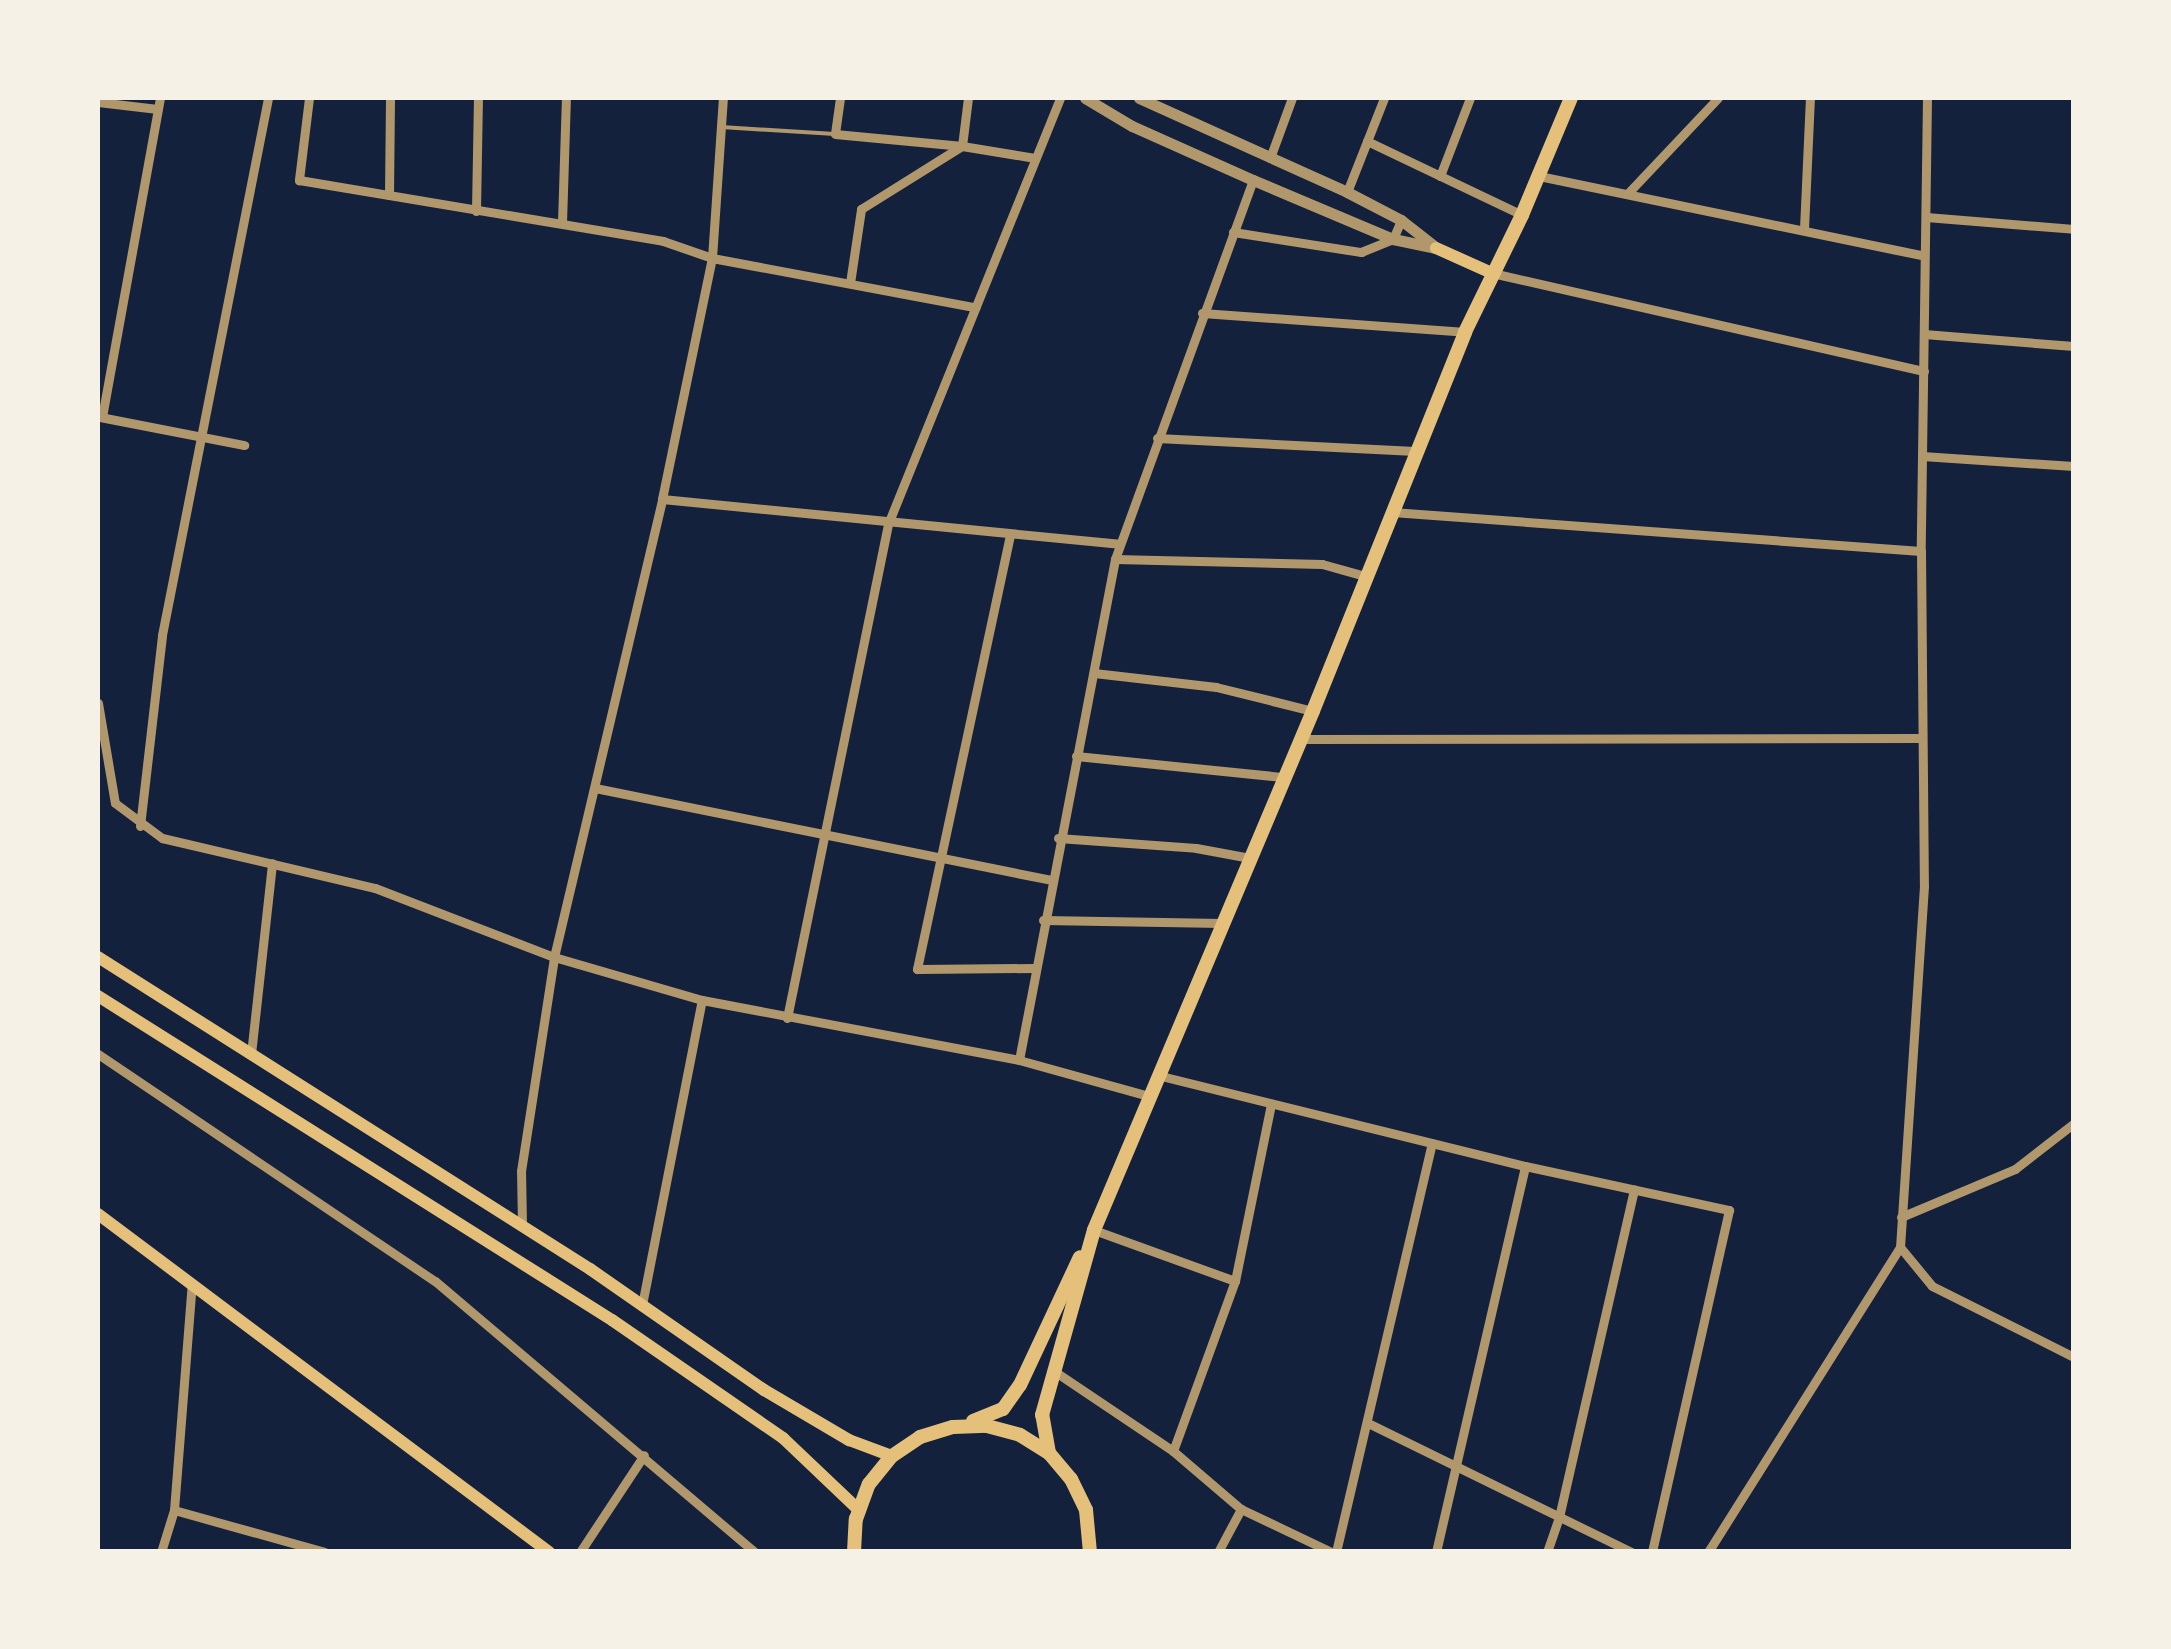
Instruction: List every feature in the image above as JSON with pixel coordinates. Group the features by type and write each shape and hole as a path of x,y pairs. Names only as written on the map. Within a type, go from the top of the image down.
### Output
{"main road":[{"path":"854,1552 859,1510 869,1484 892,1456 920,1437 1003,1409 1020,1386 1094,1230 1313,711 1464,332 1522,216 1571,98"},
{"path":"1436,248 1492,273"},
{"path":"98,957 522,1226 764,1390 849,1440 892,1456"},
{"path":"98,996 612,1320 784,1438 859,1510"},
{"path":"98,1214 549,1552"},
{"path":"1048,1453 1042,1415 1094,1230"},
{"path":"953,1427 1003,1431 1048,1453 1071,1479 1086,1510 1092,1549"}],"street":[{"path":"140,826 162,634 268,98"},
{"path":"309,98 299,180 663,241 712,258 975,308"},
{"path":"389,196 390,98"},
{"path":"476,211 478,98"},
{"path":"562,224 566,98"},
{"path":"522,1226 521,1171 554,957 662,499 712,258 723,98"},
{"path":"840,98 835,134 962,146 1035,158"},
{"path":"962,146 968,98"},
{"path":"788,1018 888,524 1060,98"},
{"path":"1084,98 1132,126 1253,180 1392,239 1436,248"},
{"path":"1139,98 1347,192 1401,220 1436,248"},
{"path":"1270,158 1292,98"},
{"path":"1347,192 1384,98"},
{"path":"1440,176 1470,98"},
{"path":"1629,192 1718,98"},
{"path":"1804,229 1810,98"},
{"path":"1708,1552 1900,1247 1924,886 1921,551 1928,98"},
{"path":"98,102 159,103 100,417 244,445"},
{"path":"1367,141 1522,216"},
{"path":"850,283 861,209 962,146"},
{"path":"1539,176 1924,256"},
{"path":"1019,1060 1050,880 1114,560 1253,180"},
{"path":"1926,217 2074,229"},
{"path":"1233,232 1361,252 1392,239 1401,220"},
{"path":"1492,273 1924,372"},
{"path":"1202,313 1464,332"},
{"path":"1924,334 2074,346"},
{"path":"1157,438 1414,451"},
{"path":"1922,456 2074,466"},
{"path":"662,499 1119,544"},
{"path":"1390,512 1921,551"},
{"path":"1010,534 917,969 1034,968"},
{"path":"1114,560 1322,564 1365,576"},
{"path":"1094,673 1216,687 1313,711"},
{"path":"98,703 114,803 140,826 162,838 375,888 554,957 702,1000 1019,1060 1149,1096"},
{"path":"1300,739 1922,738"},
{"path":"1076,756 1284,776"},
{"path":"595,788 1050,880"},
{"path":"1058,838 1196,848 1250,858"},
{"path":"250,1054 272,863"},
{"path":"1043,920 1222,923"},
{"path":"642,1305 702,1000"},
{"path":"98,1054 435,1281 644,1454 754,1552"},
{"path":"1157,1074 1525,1166 1729,1210 1652,1552"},
{"path":"1173,1451 1235,1281 1272,1104"},
{"path":"1901,1217 2015,1168 2074,1123"},
{"path":"1054,1371 1173,1451 1241,1509 1334,1552 1370,1424 1432,1143"},
{"path":"1436,1552 1525,1166"},
{"path":"1548,1552 1634,1189"},
{"path":"1094,1230 1235,1281"},
{"path":"1900,1247 1932,1286 2074,1357"},
{"path":"161,1552 174,1510 192,1282"},
{"path":"1370,1424 1631,1552"},
{"path":"580,1552 644,1454"},
{"path":"1218,1552 1241,1509"},
{"path":"174,1510 323,1551"}],"lane":[{"path":"721,127 835,134"}]}
